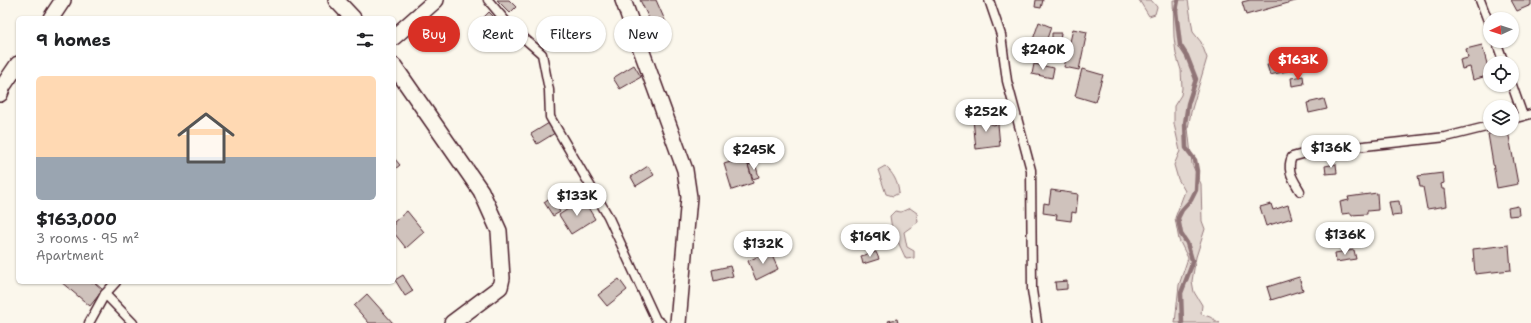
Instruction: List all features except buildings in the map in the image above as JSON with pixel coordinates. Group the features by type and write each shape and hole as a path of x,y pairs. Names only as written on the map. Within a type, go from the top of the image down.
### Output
{"street":[{"path":"52,16 63,0"},
{"path":"336,0 351,16"},
{"path":"396,35 436,0"},
{"path":"623,0 685,170 689,197 678,323"},
{"path":"1,88 16,67"},
{"path":"396,69 481,191 499,231 502,278 500,287 452,323"}],"lane":[{"path":"488,0 510,25 542,54 549,90 550,117 608,216 656,320 660,323"},
{"path":"989,0 1001,35 1007,80 1031,170 1032,290 1037,323"},
{"path":"1480,0 1485,12"},
{"path":"1516,92 1527,115"},
{"path":"1300,191 1290,173 1289,163 1292,157 1310,152 1446,137 1483,128"},
{"path":"89,323 105,294 114,284"},
{"path":"105,294 133,323"}],"shaded area":[{"path":"1139,0 1151,0 1157,7 1155,14 1149,16"},
{"path":"1173,0 1188,0 1193,32 1201,42 1207,58 1191,112 1188,128 1192,164 1201,184 1202,221 1205,229 1196,257 1192,281 1194,292 1202,305 1201,314 1220,323 1175,323 1179,285 1188,258 1179,240 1175,218 1185,191 1178,179 1174,165 1180,151 1174,124 1174,106 1181,95 1182,88 1181,70 1176,54 1174,37"},
{"path":"885,166 893,175 898,185 899,193 893,196 886,194 878,170"},
{"path":"910,208 917,213 918,222 904,232 907,247 914,251 914,258 906,259 892,229 890,216 895,211 901,212"}],"waterway":[{"path":"1178,0 1176,11 1180,45 1187,56 1196,79 1188,104 1185,123 1186,148 1195,160 1197,171 1196,190 1191,200 1182,210 1178,218 1181,234 1187,243 1192,260 1191,267 1181,293 1182,323"}]}
